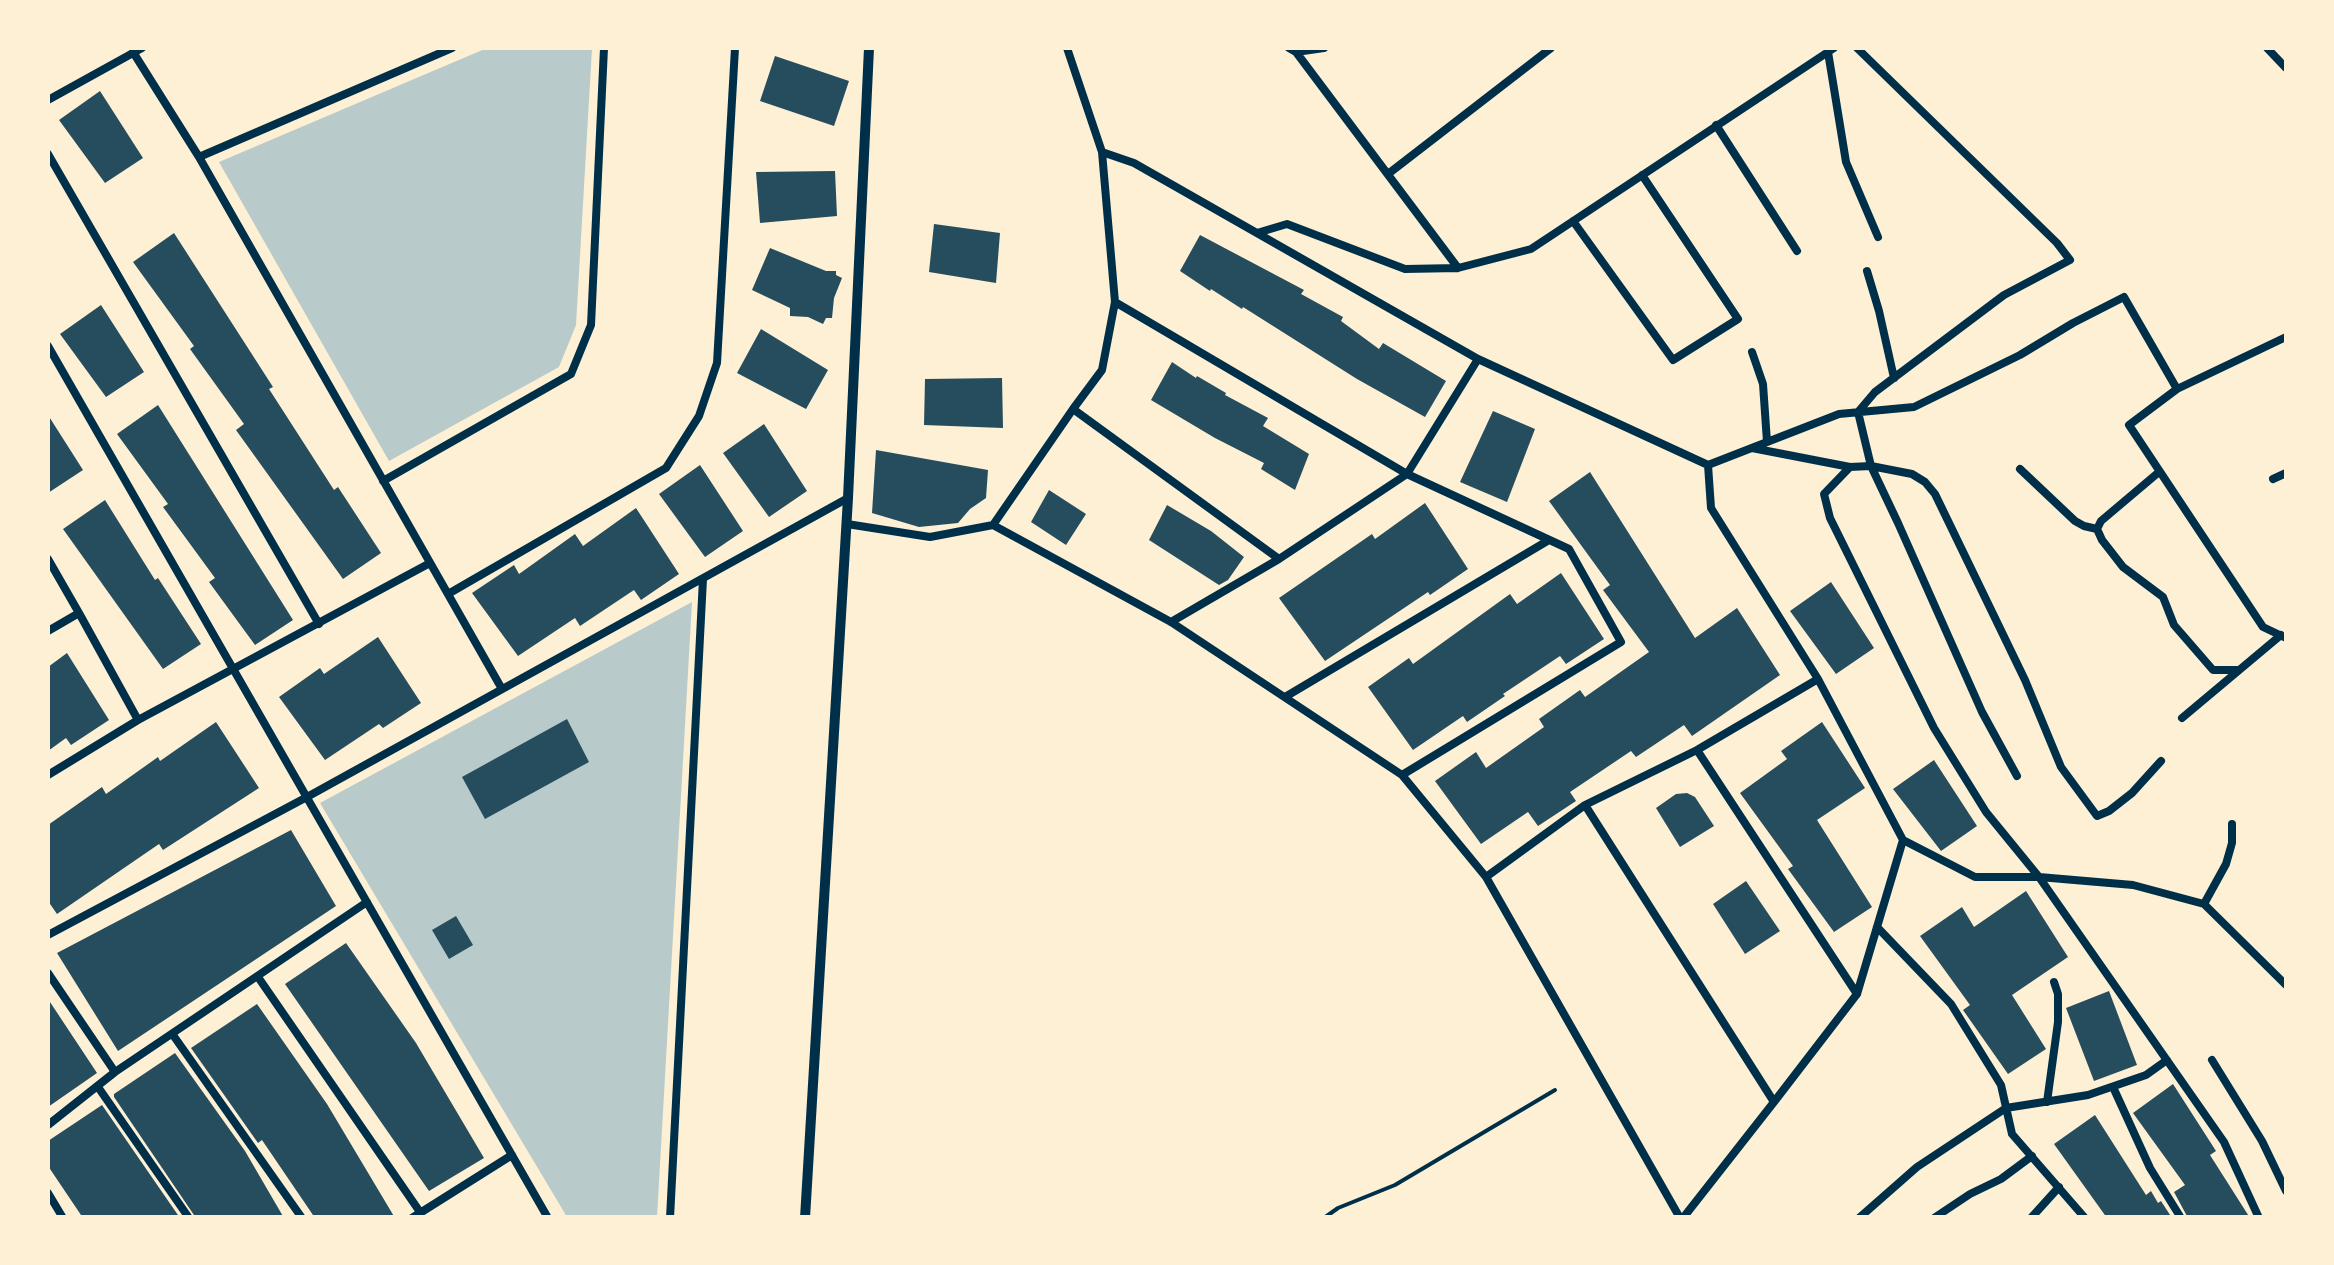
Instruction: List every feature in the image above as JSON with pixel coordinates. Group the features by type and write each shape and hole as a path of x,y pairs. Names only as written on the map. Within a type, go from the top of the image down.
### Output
{"street":[{"path":"199,157 452,48"},
{"path":"383,482 570,374 591,326 604,48"},
{"path":"448,594 666,468 699,416 717,364 735,48"},
{"path":"805,1218 847,524 869,48"},
{"path":"993,525 1102,370 1115,302 1102,152 1068,48"},
{"path":"1292,50 1324,48"},
{"path":"1388,174 1551,48"},
{"path":"1857,48 2070,260 2004,295 1875,392 1858,412"},
{"path":"2268,48 2286,68"},
{"path":"48,100 137,50 502,690"},
{"path":"1292,50 1458,268"},
{"path":"1256,233 1287,224 1405,269 1458,268 1531,249 1831,50 1846,162 1878,238"},
{"path":"1716,125 1797,251"},
{"path":"1102,152 1134,163 1478,359 1708,465 1839,414 1914,407 2020,355 2124,297 2177,388"},
{"path":"48,154 318,624"},
{"path":"1573,221 1674,360 1738,319 1642,174"},
{"path":"1867,270 1894,378"},
{"path":"1115,302 1407,474 1570,549 1621,642 1402,775"},
{"path":"2182,718 2284,636 2263,627 2129,425 2177,388 2286,338"},
{"path":"48,346 548,1218"},
{"path":"1752,352 1763,384 1767,442"},
{"path":"1171,622 1278,559 1407,474 1478,359"},
{"path":"1073,409 1278,559"},
{"path":"1858,412 1870,466 1982,712 2018,776"},
{"path":"1751,448 1912,474 1926,482 2026,680 2062,766 2097,816 2132,793 2161,762"},
{"path":"1708,465 1711,508 1818,679 1903,840 1976,877 2040,877 2132,885 2204,904 2285,980"},
{"path":"1850,467 1824,494 1830,518 1934,728 1986,812 2040,877 2224,1142 2259,1218"},
{"path":"2020,469 2075,521 2097,529"},
{"path":"2097,529 2159,472"},
{"path":"2273,480 2286,473"},
{"path":"48,936 848,498"},
{"path":"847,524 930,537 993,525 1171,622 1402,775 1486,877 1681,1218 1857,994 1903,840"},
{"path":"2097,529 2124,566 2163,597 2174,625 2214,670 2239,670"},
{"path":"1285,697 1549,540"},
{"path":"48,559 138,720"},
{"path":"48,776 138,720 430,564"},
{"path":"670,1218 703,579"},
{"path":"48,631 79,613"},
{"path":"1486,877 1585,804 1696,750 1818,679"},
{"path":"1696,750 1857,994"},
{"path":"1585,804 1774,1102"},
{"path":"2204,904 2226,864 2232,824"},
{"path":"48,1125 115,1072 367,902"},
{"path":"1877,927 1951,1004 2001,1085 2012,1134 2085,1217"},
{"path":"48,973 115,1072"},
{"path":"258,977 416,1215 512,1155"},
{"path":"2047,1102 2058,1022 2054,982"},
{"path":"173,1035 302,1218"},
{"path":"1860,1218 1917,1167 2006,1108 2088,1096 2146,1075 2167,1060"},
{"path":"2212,1060 2262,1141 2286,1191"},
{"path":"98,1087 189,1218"},
{"path":"2113,1087 2150,1168 2181,1218"},
{"path":"1934,1218 2032,1156"},
{"path":"2030,1218 2059,1187"},
{"path":"48,1194 63,1218"}],"lane":[{"path":"1324,1218 1338,1208 1395,1185 1555,1090"}],"shaded area":[{"path":"487,48 592,48 576,325 559,367 389,461 219,162"},
{"path":"692,602 657,1217 567,1217 320,803"}],"building":[{"path":"775,56 849,81 834,126 760,101"},
{"path":"100,91 143,158 105,183 59,120"},
{"path":"835,171 837,216 760,223 756,172"},
{"path":"934,224 1000,233 996,283 929,272"},
{"path":"174,233 334,490 338,487 381,553 343,579 236,430 244,424 133,262"},
{"path":"1200,235 1304,290 1301,294 1343,317 1341,321 1379,349 1383,343 1446,381 1425,417 1180,271"},
{"path":"770,248 826,271 836,271 842,278 832,318 826,318 823,324 808,317 790,316 790,308 752,290"},
{"path":"101,305 144,372 106,397 60,334"},
{"path":"761,329 828,370 806,409 737,373"},
{"path":"1172,362 1268,418 1263,426 1309,454 1295,490 1261,469 1264,463 1151,400"},
{"path":"1002,378 1003,428 924,425 925,379"},
{"path":"158,405 293,620 255,645 209,582 215,578 163,507 168,504 117,434"},
{"path":"1493,411 1535,429 1507,502 1460,482"},
{"path":"48,415 83,470 48,493"},
{"path":"764,424 807,491 769,517 723,453"},
{"path":"876,450 988,470 986,498 958,523 919,527 872,513"},
{"path":"700,465 743,531 705,557 659,494"},
{"path":"1590,472 1695,638 1737,608 1780,675 1692,736 1684,725 1636,757 1631,751 1570,792 1576,801 1538,826 1528,812 1481,844 1435,781 1476,752 1486,768 1544,727 1539,719 1580,690 1585,697 1649,652 1603,590 1610,585 1549,501"},
{"path":"1049,490 1086,514 1066,545 1031,522"},
{"path":"105,500 201,644 163,669 63,529"},
{"path":"1425,503 1468,569 1325,661 1279,598"},
{"path":"1167,505 1211,531 1244,557 1228,580 1219,585 1149,540"},
{"path":"636,508 679,574 641,600 634,590 580,626 575,618 518,656 472,593 514,565 519,574 575,534 583,546"},
{"path":"1561,573 1604,639 1566,664 1560,656 1467,722 1463,716 1413,750 1368,687 1409,658 1413,664 1510,594 1517,604"},
{"path":"1831,582 1874,648 1836,674 1790,611"},
{"path":"378,637 421,703 383,728 379,724 325,760 279,697 320,668 324,674"},
{"path":"67,653 109,720 71,745 66,738 48,751 48,667"},
{"path":"567,719 589,762 485,819 462,777"},
{"path":"216,722 259,788 163,850 159,844 57,914 48,901 48,825 102,787 106,794"},
{"path":"1822,722 1865,788 1817,820 1872,907 1834,932 1788,869 1793,866 1740,793 1787,759 1781,751"},
{"path":"1934,760 1977,826 1941,851 1893,789"},
{"path":"1676,794 1695,797 1714,826 1680,847 1656,808"},
{"path":"291,830 336,906 118,1051 57,953"},
{"path":"1746,881 1780,931 1745,954 1713,904"},
{"path":"2026,891 2068,957 2012,995 2046,1049 2008,1074 1963,1010 1970,1005 1920,936 1962,907 1974,927"},
{"path":"456,916 473,945 449,959 432,930"},
{"path":"346,943 416,1043 484,1158 429,1191 285,984"},
{"path":"2109,991 2137,1065 2094,1081 2066,1008"},
{"path":"48,999 97,1073 48,1107"},
{"path":"257,1004 327,1104 395,1218 315,1218 262,1140 258,1143 191,1048"},
{"path":"175,1053 245,1151 284,1218 196,1218 114,1097"},
{"path":"2173,1084 2216,1151 2210,1155 2250,1218 2188,1218 2174,1192 2185,1185 2133,1113"},
{"path":"102,1105 180,1218 83,1218 48,1166 48,1141"},
{"path":"2095,1115 2146,1195 2151,1191 2172,1218 2107,1218 2054,1144"}]}
